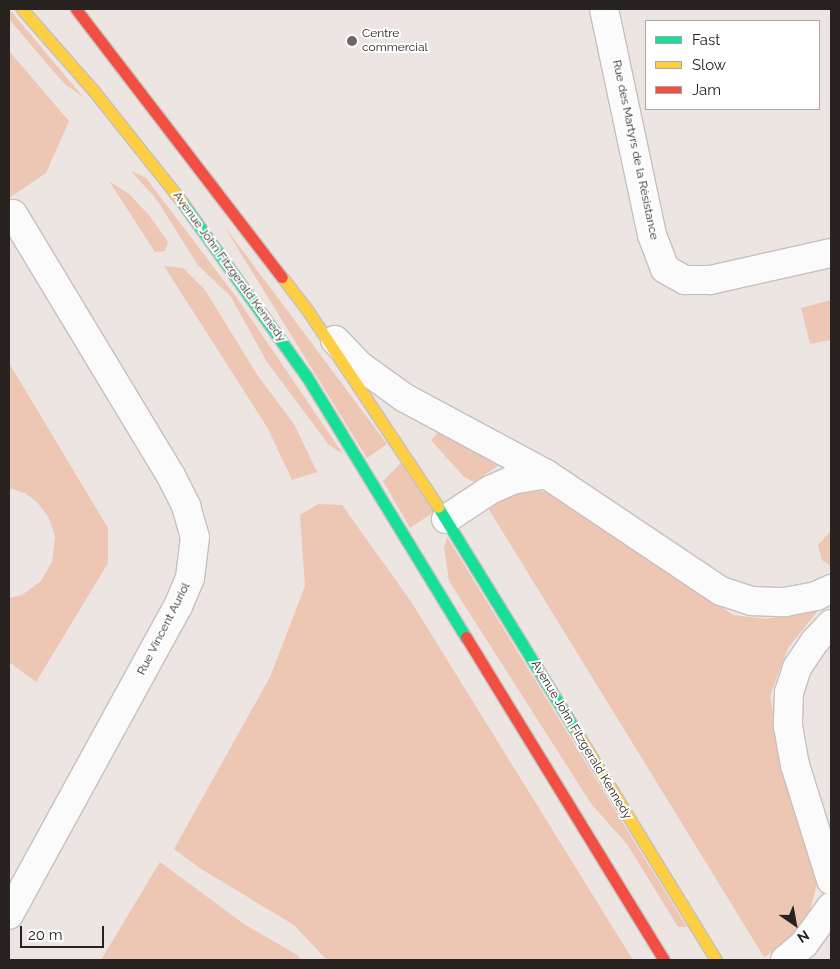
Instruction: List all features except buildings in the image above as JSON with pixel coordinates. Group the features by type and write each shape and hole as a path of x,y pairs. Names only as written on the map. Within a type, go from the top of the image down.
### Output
{"main road":[{"path":"24,9 63,43 71,47"},
{"name":"Avenue John Fitzgerald Kennedy","path":"24,9 93,90 222,254 307,377 414,541 664,960"},
{"name":"Avenue John Fitzgerald Kennedy","path":"76,9 308,311 716,960"},
{"path":"88,47 100,39"}],"street":[{"name":"Rue des Martyrs de la Résistance","path":"604,9 652,235 665,269 685,280 710,280 831,253"},
{"name":"Rue Vincent Auriol","path":"9,216 13,214 171,476 186,506 194,537 190,578 178,606 9,915"},
{"name":"Avenue John Fitzgerald Kennedy","path":"308,311 359,365 406,398 546,474 721,591 752,601 785,602 816,596 831,589"},
{"path":"442,522 490,490 512,480 546,474"},
{"path":"831,624 815,641 797,668 788,692 788,726 795,765 831,880"},
{"path":"785,960 804,944 831,907"}],"shaded area":[{"path":"9,9 83,97 66,85 9,19"},
{"path":"9,51 69,121 46,173 9,198"},
{"path":"131,171 146,178 237,298 343,454 329,445 267,362 231,297 197,264 157,200"},
{"path":"109,181 129,194 149,215 168,242 165,251 155,252"},
{"path":"224,226 387,444 367,458"},
{"path":"164,266 183,268 205,290 258,376 294,424 317,472 292,480 267,427"},
{"path":"831,300 831,340 810,344 801,308"},
{"path":"9,363 108,528 108,563 36,682 9,662 9,598 22,595 41,581 52,562 55,536 48,516 37,502 25,493 9,488"},
{"path":"441,429 498,466 474,482 464,477 431,440"},
{"path":"401,463 434,512 410,528 383,481"},
{"path":"527,489 553,493 733,615 766,619 820,608 788,648 770,696 785,777 818,880 807,922 791,940 764,957 488,508 496,500"},
{"path":"318,504 342,505 410,600 633,960 327,960 294,925 201,869 174,849 270,677 305,586 300,515"},
{"path":"831,531 831,566 822,560 818,545"},
{"path":"447,537 687,927 678,927 627,844 592,805 449,581 444,548"},
{"path":"160,862 244,924 297,955 301,960 101,960"}],"traffic: fast":[{"path":"182,202 307,377 466,637"},
{"path":"438,507 577,733"}],"traffic: slow":[{"path":"22,9 93,90 182,202"},
{"path":"282,277 308,311 438,507"},
{"path":"577,733 716,960"}],"traffic: jam":[{"path":"76,9 282,277"},
{"path":"466,637 664,960"}],"place":[{"name":"Centre commercial","path":"352,41"}]}
